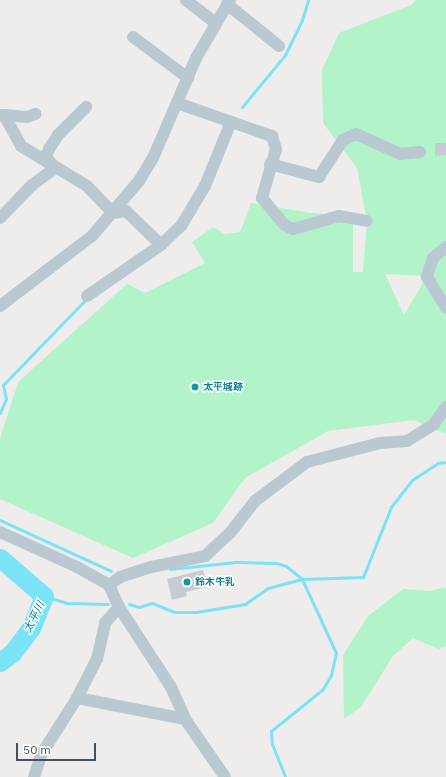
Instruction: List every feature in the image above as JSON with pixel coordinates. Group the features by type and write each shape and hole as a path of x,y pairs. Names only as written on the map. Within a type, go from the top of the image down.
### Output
{"street":[{"path":"186,0 215,23"},
{"path":"0,306 64,261 113,213 153,158 188,78 215,23 228,2 279,46"},
{"path":"133,37 188,78"},
{"path":"177,103 272,136 276,149 270,164 262,198 285,225 293,229 339,216 366,220"},
{"path":"55,168 46,157 49,149 58,136 68,129 86,107"},
{"path":"2,115 27,118 35,114"},
{"path":"2,115 21,146 87,186 113,213"},
{"path":"87,296 161,245 181,226 205,186 231,122"},
{"path":"270,164 318,177 343,140 356,134 400,154 420,152"},
{"path":"0,218 32,185 55,168"},
{"path":"113,213 126,211 161,245"},
{"path":"446,247 433,258 427,276 446,308"},
{"path":"110,585 120,577 151,567 205,556 230,533 255,501 274,484 307,462 380,443 407,441 434,424 446,407"},
{"path":"0,532 76,567 110,585 119,607 171,687 185,718 225,777"},
{"path":"34,777 41,755 77,698 97,659 105,623 119,607"},
{"path":"77,698 185,718"}],"green space":[{"path":"416,0 446,0 446,434 414,420 328,431 245,478 213,523 133,558 0,499 0,439 18,382 127,284 145,293 205,263 192,242 213,227 225,234 240,232 251,203 312,213 353,216 353,272 363,272 367,221 357,168 323,123 322,70 339,33 411,5","holes":["385,274 427,276 404,315"]},
{"path":"446,587 446,646 439,649 413,638 393,656 361,707 344,719 343,655 368,616 403,589 430,591"}],"building":[{"path":"435,143 446,143 446,155 435,156"},
{"name":"鈴木牛乳","path":"203,570 207,587 186,592 187,596 172,600 167,579"}],"waterway":[{"path":"242,107 285,55 302,20 308,0"},
{"path":"0,413 6,399 3,385 86,299"},
{"path":"129,604 139,607 152,603 174,612 196,612 245,604 268,588 302,579 363,577 391,507 412,480 438,463 446,462"},
{"path":"0,520 111,571"},
{"name":"太平川","path":"0,558 44,596 31,628 12,653 0,662"},
{"path":"170,569 236,562 276,563 286,566 302,579 336,653 331,675 323,689 271,731 272,744 285,777"},
{"path":"44,596 67,603 108,604"}],"place":[{"name":"太平城跡","path":"195,387"},
{"name":"鈴木牛乳","path":"187,582"}]}
